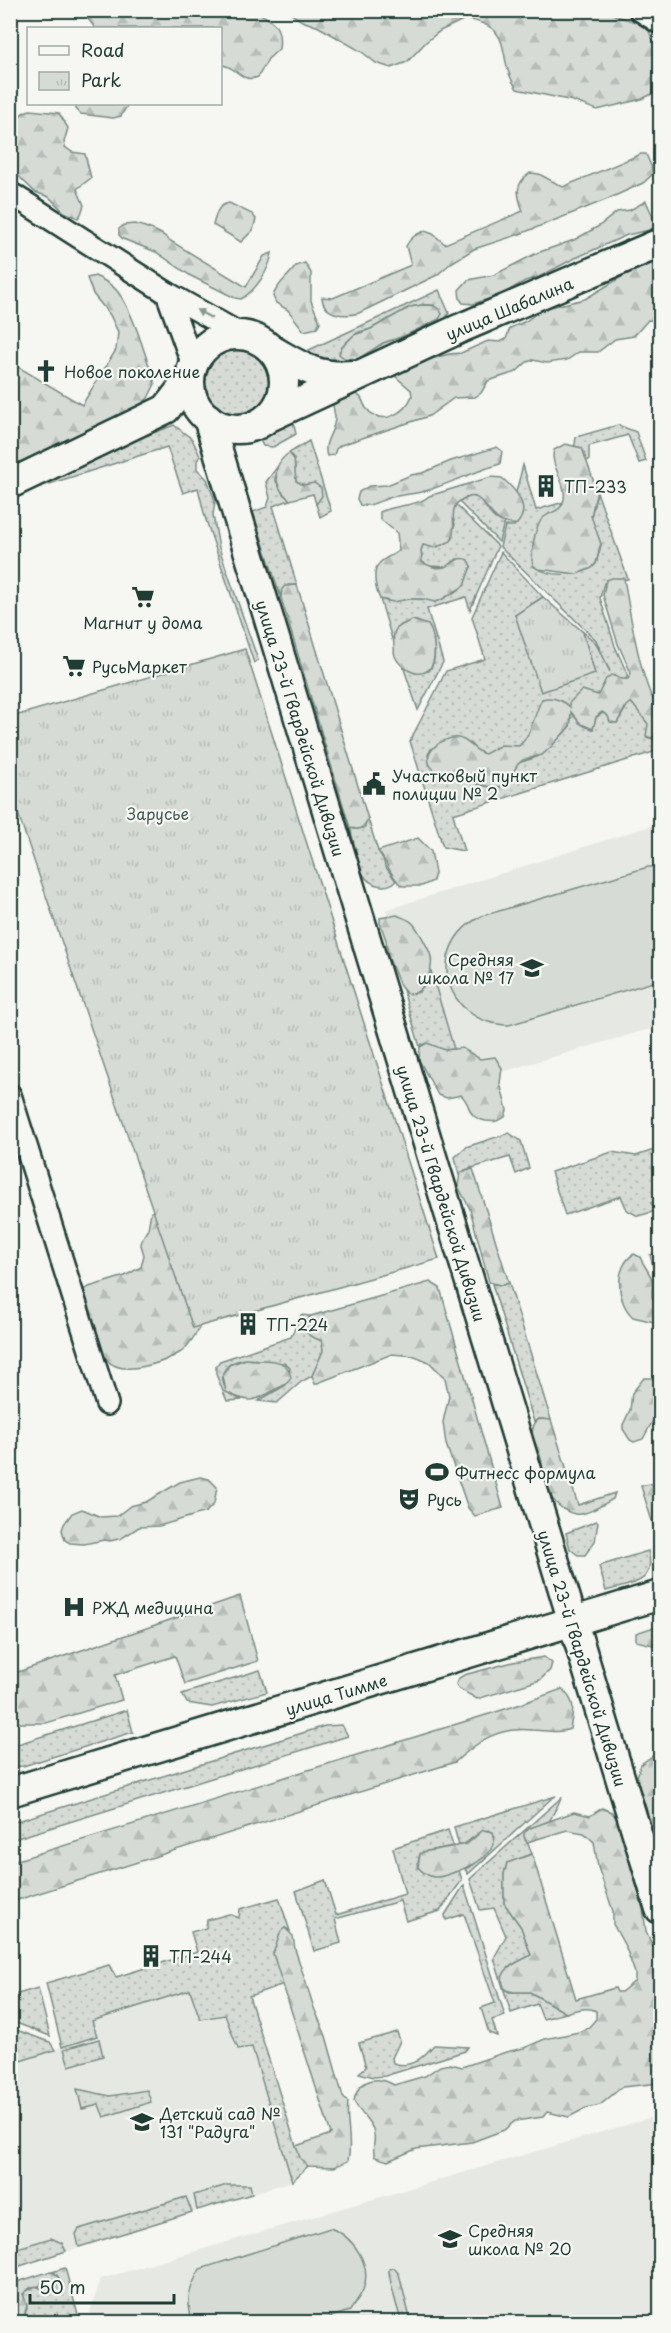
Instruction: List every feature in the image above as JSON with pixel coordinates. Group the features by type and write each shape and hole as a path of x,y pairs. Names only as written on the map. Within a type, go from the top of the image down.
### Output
{"street":[{"path":"640,10 660,23"},
{"path":"10,193 167,293 310,371 323,376 359,375"},
{"name":"улица Шабалина","path":"255,423 461,328 660,243"},
{"path":"167,293 192,372 193,397 205,415"},
{"path":"10,484 166,410 207,345 228,335 240,334"},
{"path":"225,476 255,423 280,402 285,382 280,361 272,350"},
{"path":"166,410 205,415 224,426 255,423"},
{"name":"улица 23-й Гвардейской Дивизии","path":"205,415 660,1909"},
{"path":"10,1095 107,1404"},
{"name":"улица Тимме","path":"10,1792 660,1595"}],"shaded area":[{"name":"Средняя школа № 17","path":"660,823 660,1026 439,1090 386,910"},
{"name":"Детский сад № 131 \"Радуга\"","path":"230,1977 292,2181 11,2269 10,2064 96,2036 92,2021"},
{"name":"Средняя школа № 20","path":"660,2115 660,2322 93,2322 90,2312 101,2279"}],"green space":[{"path":"82,11 255,11 275,25 280,41 279,49 268,59 258,77 247,78 222,65 222,27 94,27"},
{"path":"287,11 609,11 616,16 646,25 660,55 660,90 642,99 597,110 573,101 517,89 510,77 499,36 482,23 465,19 440,31 407,62 391,68 376,63 362,52"},
{"path":"77,105 127,105 121,116 113,118 81,114 76,109"},
{"path":"30,110 59,113 68,128 65,147 72,152 85,154 91,178 77,189 84,205 78,218 64,212 49,197 35,192 11,169 10,134 12,126 16,119"},
{"path":"641,154 646,154 654,173 643,183 520,234 474,249 437,275 359,313 347,315 335,313 326,308 323,303 322,297 333,298 411,265 406,246 419,233 425,231 433,234 445,244 523,211 518,190 521,181 530,173 539,174 563,187"},
{"path":"646,201 658,228 627,235 539,277 525,281 503,294 473,304 463,303 460,299 459,290 468,280 494,275 537,253 574,240 599,226 617,212 630,210"},
{"path":"229,203 252,214 256,219 253,230 241,242 213,225 219,208"},
{"path":"135,224 162,235 246,287 264,256 272,253 265,273 257,285 241,299 235,298 191,276 156,252 123,239 119,235 119,229 124,225"},
{"path":"660,258 660,321 648,320 634,336 615,339 598,352 579,352 567,360 547,363 533,360 527,362 516,372 488,381 481,393 475,397 454,398 429,416 341,445 336,449 334,455 327,456 326,446 335,416 333,403 340,397 349,394 358,395 372,414 379,417 392,416 404,408 412,396 411,390 396,377 397,371 402,367 461,353 488,341 500,342 506,339 510,328 526,321 542,309 585,299 638,267"},
{"path":"305,263 311,273 311,301 320,322 317,328 304,331 288,310 276,303 273,296 296,266"},
{"path":"95,276 113,287 124,301 139,336 155,384 148,398 124,418 11,473 10,362 82,405 116,350 118,332 110,315 93,294 87,278"},
{"path":"439,290 449,313 445,321 347,367 311,357 309,350","holes":["434,305 439,319 404,336 383,343 358,359 345,343 359,332 371,329 410,307"]},
{"path":"422,305 437,307 442,314 439,319 404,336 383,343 358,359 344,358 339,354 341,348 354,335 371,329 410,307"},
{"path":"237,345 250,348 262,355 269,367 272,380 269,393 262,405 250,412 237,415 224,412 212,405 205,393 202,380 205,367 212,355 224,348"},
{"path":"293,421 296,434 273,447 263,446 260,440 266,430"},
{"path":"174,425 192,439 200,456 197,469 207,479 215,501 213,515 219,548 258,660 254,663 205,517 198,488 183,493 167,447 27,491 130,442"},
{"path":"618,425 636,432 646,461 639,463 628,435 589,446 589,460 572,466 576,437"},
{"path":"309,441 331,511 320,517 316,504 319,500 310,484 303,485 296,481 294,463 289,453"},
{"path":"565,444 582,448 597,491 591,516 601,544 596,563 592,568 577,574 538,569 533,565 532,560 538,526 544,517 559,509 563,504 563,486 553,456 554,450"},
{"path":"497,447 502,451 500,464 438,487 368,505 360,505 357,499 359,492 369,486 387,485"},
{"path":"289,453 294,459 296,481 303,485 314,483 321,488 322,496 316,504 313,494 290,500 280,489 276,476 277,470 283,458"},
{"path":"281,462 275,479 283,494 290,500 273,506 297,585 288,585 281,593 281,598 253,512 267,507 270,498 266,482"},
{"path":"523,465 536,510 564,502 538,531 534,540 533,566 539,570 556,574 574,574 590,569 596,564 601,545 591,517 597,492 628,579 604,583 600,598 615,646 628,676 599,696 582,690 571,708 579,722 593,729 596,717 603,713 609,717 611,722 617,723 632,702 649,725 646,737 653,739 658,735 660,728 660,750 453,814 464,851 443,847 410,741 446,671 485,659 472,617 501,552 543,597 515,615 595,674 583,632 595,642 610,672 596,640 500,547 505,526 514,526 517,523 515,496","holes":["571,712 570,726 564,733 538,756 518,764 510,778 479,785 430,764 428,755 431,749 470,743 476,750 485,754 495,748 519,746 530,733 534,718"]},
{"path":"491,477 502,478 520,499 523,511 517,524 498,520 482,502 471,496 463,499 455,507 451,541 435,548 423,545 421,550 422,562 439,568 458,559 468,560 471,566 464,586 435,602 409,599 393,602 380,599 375,582 376,568 382,561 399,551 397,533 380,519 380,512 419,502 429,496"},
{"path":"471,496 479,498 493,517 504,523 499,542 459,502"},
{"path":"456,505 498,546 470,610 466,597 427,609 443,662 418,710 403,666 415,673 429,671 434,658 434,642 427,628 415,621 401,625 392,639 380,599 386,601 441,600 458,590 471,567 457,559 447,567 429,566 422,562 421,550 423,545 442,545 446,542 455,525 452,513"},
{"path":"624,578 642,668 653,700 660,709 658,732 652,738 646,736 648,724 631,702 626,706 617,723 610,722 608,716 602,712 596,717 593,729 581,724 571,712 570,726 553,745 542,755 523,760 500,787 482,785 461,775 441,773 433,769 428,758 430,752 446,740 462,739 477,751 485,754 501,745 519,746 530,730 542,699 557,699 570,707 569,703 582,690 598,695 606,679 611,675 628,679 631,673 618,644 603,595 606,580"},
{"path":"297,585 368,819 359,829 350,828 281,598 282,589 285,586"},
{"path":"543,597 583,632 595,674 541,692 515,615"},
{"path":"412,620 428,625 433,636 432,665 422,673 410,671 404,667 394,653 394,632"},
{"name":"Зарусье","path":"245,649 439,1259 193,1328 11,793 11,717"},
{"path":"368,819 378,851 396,881 392,884 383,886 374,884 363,874 359,864 350,828 364,828"},
{"path":"418,838 431,851 435,873 433,881 422,886 402,886 394,878 378,851"},
{"path":"648,867 660,867 660,980 509,1025 486,1021 469,1012 456,998 449,981 447,963 452,945 464,929 482,916"},
{"path":"397,915 413,923 431,957 431,969 426,982 422,988 412,994 406,993 400,986 388,956 386,940 380,923 380,918"},
{"path":"431,971 454,1049 445,1050 422,1044 420,1047 403,990 406,993 419,992"},
{"path":"427,1043 445,1050 462,1048 480,1059 495,1057 502,1068 500,1083 507,1110 505,1117 494,1121 479,1119 472,1114 461,1095 447,1098 438,1095 419,1060 420,1047"},
{"path":"509,1133 521,1141 529,1168 516,1174 510,1157 465,1170 459,1175 455,1157 466,1147"},
{"path":"660,1148 660,1188 658,1199 651,1203 656,1211 638,1216 627,1210 621,1196 565,1215 551,1172 612,1152 636,1156"},
{"path":"473,1169 509,1283 500,1285 489,1282 470,1209 458,1186 460,1173"},
{"path":"167,1205 200,1326 186,1347 174,1356 144,1367 123,1368 107,1360 102,1353 91,1329 81,1296 83,1290 89,1287 125,1276 141,1267 144,1255 142,1239 148,1229 151,1212"},
{"path":"660,1252 660,1290 650,1255"},
{"path":"634,1254 640,1257 651,1276 652,1297 660,1304 660,1319 654,1322 633,1317 623,1303 620,1275 623,1267"},
{"path":"430,1282 440,1288 503,1508 475,1516 468,1508 446,1444 443,1422 449,1396 445,1378 429,1362 415,1356 392,1354 315,1384 312,1376 323,1351 322,1341 310,1336 303,1327 311,1316"},
{"path":"509,1283 551,1420 539,1419 534,1422 492,1284"},
{"path":"301,1315 311,1316 303,1327 310,1336 322,1341 323,1351 312,1376 301,1382 277,1403 258,1401 286,1385 290,1368 284,1363 263,1360 233,1362 227,1366 222,1378 227,1390 242,1400 227,1401 216,1374 216,1366 220,1361 291,1337"},
{"path":"246,1359 280,1363 289,1371 291,1378 285,1385 257,1399 246,1400 234,1396 226,1392 223,1376 229,1365"},
{"path":"644,1378 660,1378 660,1407 643,1439 634,1442 630,1440 623,1425 630,1410 632,1393"},
{"path":"539,1419 551,1420 578,1505 615,1493 613,1499 595,1509 579,1514 564,1510 555,1502 543,1483 541,1459 532,1441 533,1428"},
{"path":"200,1477 209,1479 217,1487 214,1504 206,1512 159,1526 139,1527 122,1538 110,1541 84,1544 70,1543 65,1540 62,1530 72,1513 82,1509 101,1517 117,1516 130,1506 146,1502 180,1482"},
{"path":"655,1483 660,1499 660,1536 657,1537 641,1486"},
{"path":"597,1521 595,1541 585,1555 578,1555 570,1549 566,1533"},
{"path":"648,1551 650,1562 645,1576 632,1584 606,1591 599,1566"},
{"path":"240,1596 258,1661 185,1684 175,1656 115,1675 122,1700 46,1723 11,1723 11,1677 15,1673"},
{"path":"660,1625 660,1644 653,1645 636,1641 636,1633"},
{"path":"544,1657 552,1663 550,1670 540,1680 477,1699 458,1688 456,1684 464,1675 513,1662"},
{"path":"260,1670 267,1692 212,1707 187,1703 182,1694"},
{"path":"562,1689 572,1703 570,1729 556,1732 520,1730 499,1733 481,1741 455,1762 11,1902 11,1862 515,1706"},
{"path":"127,1710 133,1732 23,1766 11,1767 11,1746"},
{"path":"342,1725 348,1736 11,1840 11,1823 325,1726"},
{"path":"658,1752 660,1760 660,1859 635,1783 641,1764"},
{"path":"556,1796 468,1874 465,1869 484,1856 495,1836 489,1830 485,1831 459,1846 454,1827"},
{"path":"562,1797 549,1822 527,1830 525,1840 532,1854 507,1863 504,1874 504,1903 521,1927 531,1955 511,1965 506,1972 503,1986 509,1992 530,1992 566,2013 543,2019 537,2004 511,2013 494,1958 506,1936 494,1908 480,1910 470,1879"},
{"path":"602,1808 612,1812 619,1823 643,1909 646,1931 660,1962 660,1981 652,1999 658,2012 660,2028 660,2083 622,2087 600,2105 586,2108 569,2117 547,2112 543,2117 515,2121 504,2130 472,2142 416,2149 388,2161 375,2157 373,2129 354,2101 356,2094 364,2084 381,2080 394,2085 425,2076 440,2066 451,2064 462,2067 524,2048 545,2039 579,2032 589,2027 596,2019 596,2011 593,2010 581,2009 566,2013 530,1992 505,1990 502,1983 505,1972 531,1955 521,1927 504,1903 504,1874 507,1863 532,1854 576,1999 615,1988 617,1992 621,1992 635,1981 635,1973 626,1948 613,1924 613,1911 598,1867 594,1842 584,1833 567,1830 527,1842 524,1837 524,1833 530,1828 574,1812 590,1816"},
{"path":"448,1830 453,1846 423,1852 420,1854 418,1863 452,1873 459,1870 462,1880 440,1911 406,1921 400,1901 335,1919 341,1943 314,1951 296,1891 325,1880 336,1915 405,1894 393,1848"},
{"path":"483,1830 493,1832 493,1846 478,1862 437,1877 427,1875 418,1867 420,1854 423,1852 467,1844"},
{"path":"464,1885 505,2016 492,2020 497,2036 489,2033 481,2008 495,2003 464,1914 446,1920 445,1915"},
{"path":"279,1898 290,1931 285,1928 276,1960 284,1984 249,1996 296,2146 308,2166 292,2181 252,2047 238,2049 225,2015 200,2019 190,1990 92,2021 97,2036 62,2047 46,1983 109,1965 116,1977 197,1952 191,1932 206,1928 207,1920 229,1914 239,1918 240,1909"},
{"path":"285,1928 293,1936 295,1949 314,2008 326,2036 343,2097 348,2102 350,2146 348,2161 334,2167 308,2166 300,2158 296,2146 331,2134 273,1954 281,1931"},
{"path":"38,1988 50,2036 11,2021 11,1996"},
{"path":"11,2028 50,2042 55,2050 11,2064"},
{"path":"397,2032 400,2041 392,2058 393,2063 406,2065 416,2061 434,2045 468,2047 465,2051 385,2076 374,2077 359,2073 366,2067 359,2043"},
{"path":"99,2039 103,2056 69,2066 64,2049"},
{"path":"77,2089 110,2096 147,2090 151,2102 104,2117 99,2105 82,2109"},
{"path":"227,2185 250,2185 252,2194 197,2210 194,2195"},
{"path":"186,2197 192,2212 79,2247 76,2234 79,2229"},
{"path":"330,2228 353,2245 363,2262 365,2280 363,2290 350,2311 314,2322 193,2322 189,2295 200,2269"},
{"path":"51,2238 62,2243 66,2251 11,2269 11,2250"},
{"path":"65,2268 80,2322 20,2321 17,2317 24,2316 27,2309 23,2297 25,2292 35,2286 48,2291 55,2274 52,2272"},
{"path":"394,2268 399,2274 411,2322 402,2322 389,2273 389,2269"},
{"path":"48,2272 55,2273 59,2278 55,2290 52,2292 39,2286 31,2287 23,2294 27,2305 24,2316 17,2317 11,2313 11,2284"}],"place":[{"name":"Новое поколение","path":"46,371"},
{"name":"ТП-233","path":"546,486"},
{"name":"Магнит у дома","path":"143,597"},
{"name":"РусьМаркет","path":"74,666"},
{"name":"Участковый пункт полиции № 2","path":"374,784"},
{"name":"Средняя школа № 17","path":"532,968"},
{"name":"ТП-224","path":"248,1324"},
{"name":"Фитнесс формула","path":"437,1472"},
{"name":"Русь","path":"409,1499"},
{"name":"РЖД медицина","path":"74,1607"},
{"name":"ТП-244","path":"151,1956"},
{"name":"Детский сад № 131 \"Радуга\"","path":"142,2122"},
{"name":"Средняя школа № 20","path":"450,2239"}]}
